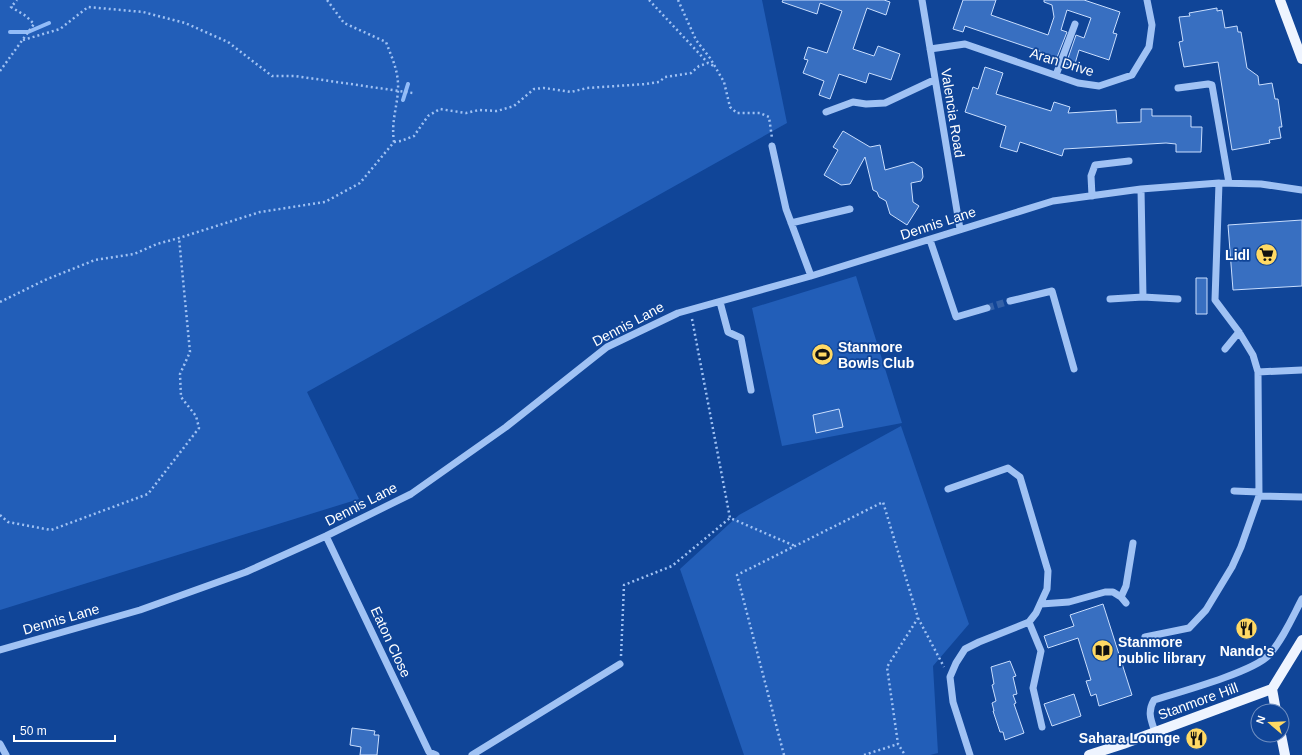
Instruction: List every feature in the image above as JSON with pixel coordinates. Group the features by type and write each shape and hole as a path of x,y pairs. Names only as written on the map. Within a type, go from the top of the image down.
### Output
{"main road":[{"path":"1282,1 1302,59"},
{"path":"1274,703 1272,690 1302,640"},
{"name":"Stanmore Hill","path":"1096,754 1272,690"},
{"path":"1283,743 1285,755"}],"street":[{"name":"Valencia Road","path":"922,0 934,80 960,229"},
{"name":"Aran Drive","path":"930,49 965,44 1078,83 1099,86 1132,75 1149,47 1152,25 1148,0"},
{"path":"1056,76 1075,24"},
{"path":"826,112 845,104 885,103 934,80"},
{"path":"1178,88 1208,84 1212,85 1229,183"},
{"path":"772,146 786,208 811,276"},
{"path":"1092,196 1091,176 1095,165 1129,161"},
{"path":"1145,637 1189,628 1206,610 1232,567 1242,547 1259,494 1258,372 1252,355 1239,332 1214,300 1219,183"},
{"name":"Dennis Lane","path":"0,650 140,610 246,572 326,536 411,494 506,427 607,347 678,313 811,276 1053,201 1141,190 1219,183 1261,184 1302,190"},
{"path":"1141,190 1143,296"},
{"path":"791,223 850,209"},
{"path":"930,240 956,317 987,308"},
{"path":"1010,301 1052,291 1074,369"},
{"path":"1110,299 1143,296 1178,299"},
{"path":"720,302 728,332 741,338 751,390"},
{"path":"1225,348 1239,332"},
{"path":"1258,372 1302,370"},
{"path":"948,489 1008,468 1020,477 1048,571 1047,589 1041,604 1029,622 978,642 965,650 956,662 950,677 953,702 970,755"},
{"path":"1234,491 1302,497"},
{"name":"Eaton Close","path":"326,536 430,754"},
{"path":"1121,597 1126,586 1134,542"},
{"path":"1041,604 1069,602 1105,592 1113,592 1121,597 1126,603"},
{"path":"1155,732 1149,715 1150,706 1154,700 1248,668 1268,656 1282,637 1302,599"},
{"path":"1029,622 1040,651 1033,688 1042,727"},
{"path":"472,755 620,664"},
{"path":"0,744 6,755"}],"path":[{"path":"0,71 34,24 26,16 11,7 17,0"},
{"path":"327,0 344,23 386,42 397,70 398,89 392,127 394,142"},
{"path":"648,0 708,63 714,66"},
{"path":"678,0 696,40 724,82 730,107 738,114 760,113 769,117 772,132 772,146"},
{"path":"23,40 60,28 88,7 143,12 185,23 228,42 272,76 296,76 413,92"},
{"path":"0,302 45,280 95,260 134,254 157,244 260,212 325,202 360,183 394,142 414,136 428,116 440,109 466,112 479,110 497,111 514,106 534,89 544,88 571,92 587,88 646,84 659,82 665,77 691,73 699,66 708,63"},
{"path":"0,515 8,522 51,530 148,494 199,428 196,416 181,397 180,374 190,352 179,238"},
{"path":"690,310 730,518"},
{"path":"784,755 737,575 883,502 918,618 928,640 950,677"},
{"path":"730,518 795,546"},
{"path":"620,664 624,585 672,566 730,518"},
{"path":"905,755 898,744 887,667 918,618"},
{"path":"864,755 898,744"}],"shaded area":[{"path":"0,0 762,0 787,123 307,392 359,499 0,610"},
{"name":"Stanmore Bowls Club","path":"856,276 902,423 782,446 752,308"},
{"path":"901,426 969,624 933,666 938,753 930,755 744,755 680,569 739,515"}],"building":[{"path":"783,0 884,0 890,2 886,15 867,8 853,49 874,56 878,46 900,54 891,80 869,73 866,83 839,74 830,99 819,95 824,81 803,73 808,60 804,59 808,47 827,53 842,11 820,3 817,14 782,2"},
{"path":"963,0 996,0 991,15 1048,35 1054,17 1052,5 1044,2 1044,0 1084,0 1120,12 1113,33 1117,34 1109,60 1079,50 1074,67 1066,64 1076,35 1084,38 1091,18 1067,10 1061,30 1067,32 1056,60 1041,55 1042,52 965,26 963,32 953,29"},
{"path":"1217,8 1217,11 1222,10 1225,28 1237,26 1238,32 1241,32 1247,68 1258,76 1259,85 1272,83 1275,99 1278,99 1282,127 1279,127 1281,138 1269,140 1270,143 1232,150 1218,62 1184,67 1179,42 1183,41 1179,17 1190,16 1189,13"},
{"path":"985,67 1003,73 996,94 1051,111 1054,102 1070,107 1068,113 1116,110 1117,123 1141,122 1141,109 1152,109 1152,116 1191,116 1191,127 1202,127 1201,152 1176,152 1176,144 1166,143 1064,149 1062,156 1020,142 1017,152 1000,147 1006,126 965,112 973,87 978,89"},
{"path":"843,131 870,147 880,145 885,170 913,162 922,168 923,177 921,181 911,183 913,202 919,206 907,225 890,214 886,201 879,197 877,192 873,190 865,157 850,184 841,185 824,175 838,150 833,147"},
{"name":"Lidl","path":"1302,220 1302,286 1233,290 1228,225"},
{"path":"1196,278 1207,278 1207,314 1196,314"},
{"path":"839,409 843,427 816,433 813,415"},
{"path":"1103,604 1132,695 1099,706 1096,694 1091,696 1086,681 1091,680 1078,638 1048,648 1044,636 1074,626 1070,615"},
{"path":"1010,661 1016,676 1013,677 1017,694 1013,695 1016,703 1014,704 1024,733 1005,740 1003,732 1000,732 993,711 992,703 996,701 992,685 994,684 991,667"},
{"path":"1074,694 1081,716 1052,726 1044,704"},
{"path":"352,728 375,731 374,735 379,735 377,755 360,755 361,747 350,745"}],"waterway":[{"path":"10,32 28,32 49,23"},
{"path":"403,100 408,84"}],"tunnel":[{"path":"987,308 1010,301"}],"place":[{"name":"Lidl","path":"1266,255"},
{"name":"Stanmore Bowls Club","path":"822,355"},
{"name":"Nando's","path":"1247,629"},
{"name":"Stanmore public library","path":"1102,650"},
{"name":"Sahara Lounge","path":"1196,738"}]}
